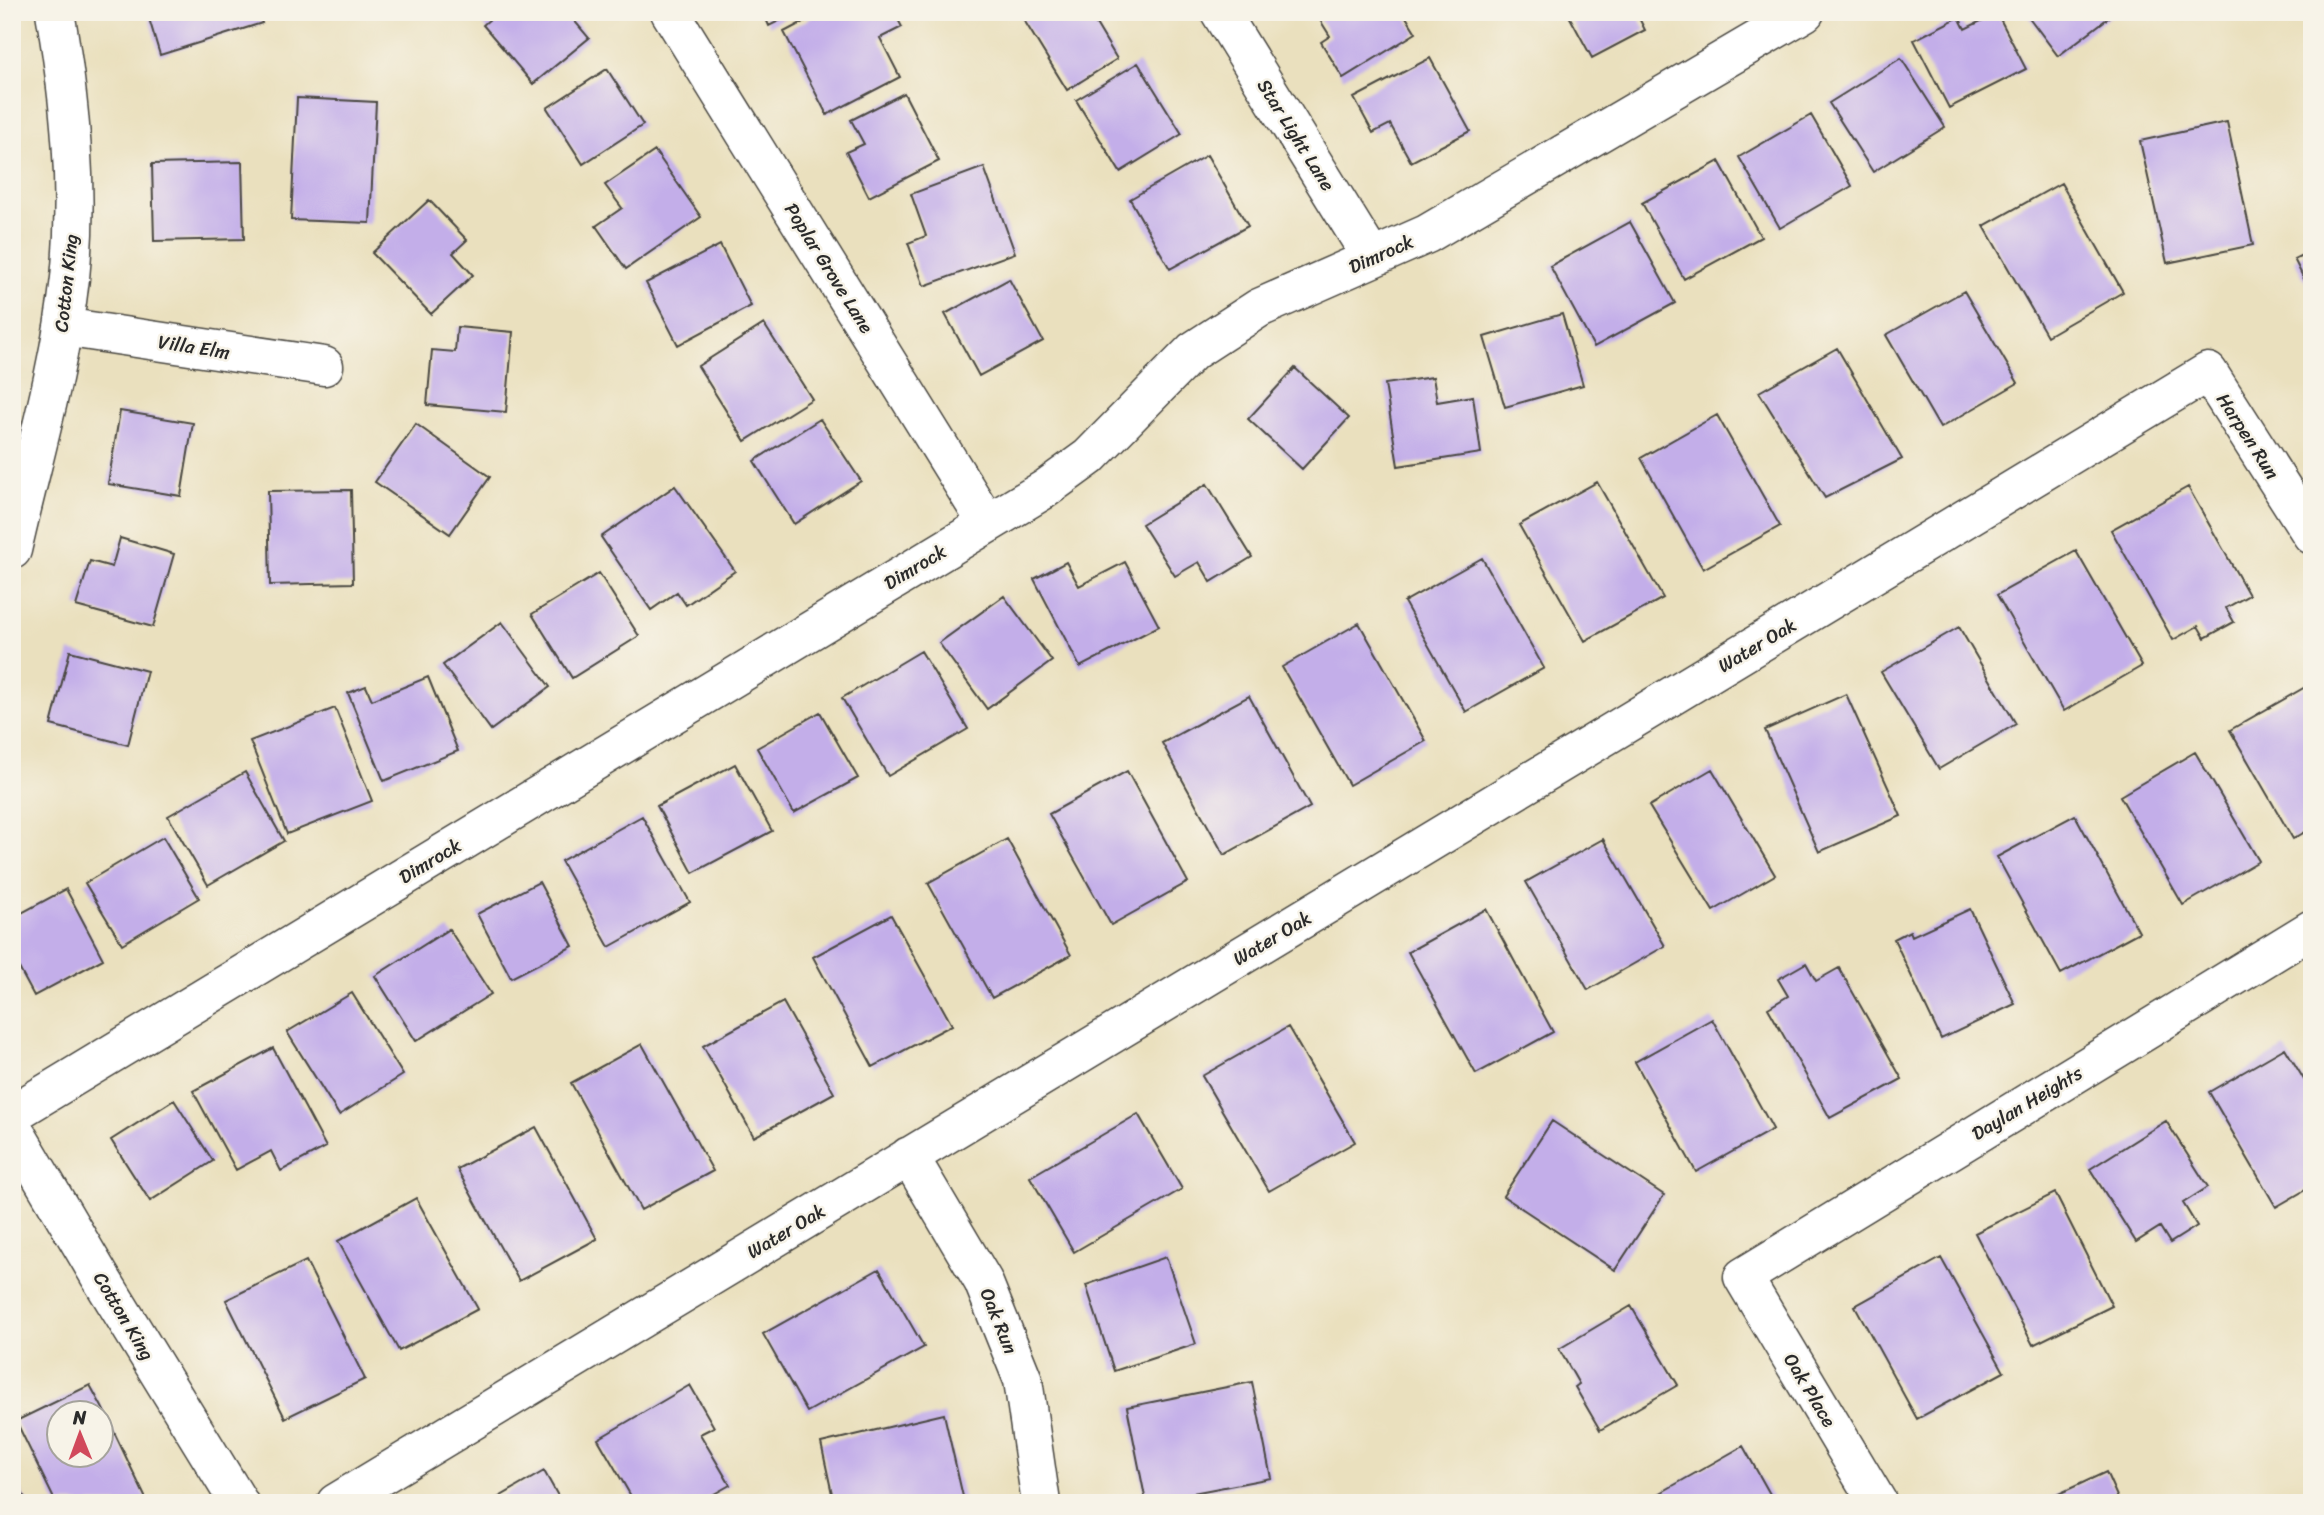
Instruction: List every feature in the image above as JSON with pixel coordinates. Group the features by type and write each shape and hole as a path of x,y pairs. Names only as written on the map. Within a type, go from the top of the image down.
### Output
{"street":[{"name":"Cotton King","path":"12,550 63,327 70,275 74,183 66,82 55,12"},
{"name":"Poplar Grove Lane","path":"670,12 987,523"},
{"name":"Star Light Lane","path":"1220,12 1372,258"},
{"name":"Dimrock","path":"12,1114 1045,489 1089,457 1193,351 1259,308 1427,234 1781,18"},
{"name":"Villa Elm","path":"63,327 324,366"},
{"name":"Harpen Run","path":"2208,372 2312,534"},
{"name":"Water Oak","path":"336,1503 2208,372"},
{"name":"Daylan Heights","path":"1743,1277 2312,929"},
{"name":"Cotton King","path":"12,1126 99,1275 239,1503"},
{"name":"Oak Run","path":"909,1157 983,1281 1023,1380 1041,1503"},
{"name":"Oak Place","path":"1743,1277 1878,1503"}],"building":[{"path":"147,12 258,12 262,23 160,55"},
{"path":"498,12 567,12 589,38 533,84 483,25"},
{"path":"763,12 797,12 769,26"},
{"path":"822,12 894,12 902,27 880,38 900,77 827,115 784,32"},
{"path":"1019,12 1089,12 1117,59 1067,90"},
{"path":"1315,12 1403,12 1416,33 1343,78 1321,42 1330,36"},
{"path":"1567,12 1636,12 1645,30 1592,58"},
{"path":"2025,12 2116,12 2058,56"},
{"path":"1997,13 2026,69 1949,108 1914,40 1959,17 1965,29"},
{"path":"1430,58 1470,131 1411,162 1390,124 1373,133 1354,98"},
{"path":"1901,58 1945,127 1873,172 1829,103"},
{"path":"1138,63 1182,134 1120,172 1076,100"},
{"path":"607,69 643,125 583,164 547,108"},
{"path":"904,93 939,161 869,197 846,152 864,144 851,120"},
{"path":"297,98 376,102 370,223 291,220"},
{"path":"1811,115 1852,186 1780,228 1739,157"},
{"path":"2227,122 2253,245 2167,263 2140,141"},
{"path":"655,151 701,217 626,269 596,226 622,208 605,185"},
{"path":"1207,155 1248,226 1170,269 1130,199"},
{"path":"1719,161 1761,237 1684,279 1642,203"},
{"path":"242,162 244,239 154,241 152,164"},
{"path":"984,167 1015,253 924,286 908,243 926,236 911,194"},
{"path":"2061,183 2123,292 2047,336 1984,226"},
{"path":"429,200 467,240 453,253 473,275 431,314 372,253"},
{"path":"1630,222 1675,303 1594,347 1550,266"},
{"path":"720,245 751,306 678,345 646,283"},
{"path":"2312,250 2312,295 2294,259"},
{"path":"1009,279 1043,341 979,376 945,314"},
{"path":"1964,291 2018,383 1940,428 1886,335"},
{"path":"1562,314 1583,385 1505,407 1484,337"},
{"path":"764,324 812,399 745,441 698,366"},
{"path":"457,327 513,332 506,412 427,405 432,350 455,352"},
{"path":"1837,348 1902,459 1825,498 1759,392"},
{"path":"1295,368 1349,418 1302,469 1248,419"},
{"path":"1433,377 1437,402 1473,396 1481,453 1398,466 1385,384"},
{"path":"120,411 193,423 181,496 108,484"},
{"path":"1717,415 1780,526 1703,569 1641,458"},
{"path":"820,419 861,481 794,524 754,461"},
{"path":"416,424 490,477 450,534 375,482"},
{"path":"1597,482 1663,598 1585,641 1519,525"},
{"path":"1207,484 1252,557 1211,582 1199,562 1175,576 1142,524"},
{"path":"675,486 735,571 686,605 677,592 651,610 601,537"},
{"path":"2188,487 2249,595 2226,608 2234,622 2205,638 2198,626 2173,640 2111,530"},
{"path":"351,490 353,583 270,585 268,491"},
{"path":"120,538 174,554 153,627 76,606 90,561 112,567"},
{"path":"2076,551 2142,666 2064,711 1997,595"},
{"path":"1482,558 1544,668 1466,712 1404,602"},
{"path":"1066,562 1079,586 1125,562 1159,626 1080,667 1034,579"},
{"path":"599,573 639,636 572,678 532,614"},
{"path":"1004,596 1052,661 987,709 939,643"},
{"path":"502,622 550,687 491,730 443,665"},
{"path":"1359,623 1426,741 1349,785 1282,667"},
{"path":"1959,627 2016,724 1939,769 1881,672"},
{"path":"70,651 147,671 128,745 51,725"},
{"path":"921,651 968,729 888,776 842,698"},
{"path":"428,677 458,751 384,781 348,693 366,686 372,700"},
{"path":"2307,686 2312,694 2312,828 2293,839 2230,730"},
{"path":"1846,694 1901,816 1819,852 1765,730"},
{"path":"1249,696 1310,807 1224,855 1162,743"},
{"path":"335,708 372,801 287,834 250,741"},
{"path":"820,712 858,778 794,813 757,748"},
{"path":"2195,752 2259,861 2183,905 2120,796"},
{"path":"735,764 772,831 693,873 657,806"},
{"path":"1712,769 1775,875 1713,911 1649,806"},
{"path":"1127,771 1188,882 1111,925 1049,814"},
{"path":"245,772 284,841 208,885 168,816"},
{"path":"2075,815 2139,932 2061,974 1997,857"},
{"path":"642,816 690,902 609,947 561,861"},
{"path":"163,837 199,898 122,944 85,883"},
{"path":"1007,839 1071,955 992,998 928,883"},
{"path":"1603,839 1665,946 1588,990 1526,882"},
{"path":"539,882 573,946 511,978 477,914"},
{"path":"66,889 103,959 34,996 12,955 12,918"},
{"path":"1486,909 1553,1032 1476,1074 1408,952"},
{"path":"1970,909 2015,1004 1941,1039 1894,939 1910,931 1912,936"},
{"path":"891,915 952,1025 873,1067 813,957"},
{"path":"449,929 491,994 416,1041 375,976"},
{"path":"1806,963 1816,981 1839,968 1902,1079 1830,1118 1768,1008 1788,996 1778,979"},
{"path":"352,993 403,1075 339,1115 287,1032"},
{"path":"783,1002 834,1093 754,1137 703,1046"},
{"path":"1712,1019 1773,1129 1696,1172 1635,1062"},
{"path":"1288,1027 1355,1142 1269,1191 1202,1076"},
{"path":"642,1044 713,1171 641,1210 571,1083"},
{"path":"273,1048 326,1147 281,1171 271,1151 236,1170 193,1091"},
{"path":"2285,1048 2312,1093 2312,1186 2276,1207 2209,1092"},
{"path":"174,1100 213,1161 150,1201 111,1140"},
{"path":"1138,1114 1182,1189 1074,1252 1030,1177"},
{"path":"1552,1121 1664,1195 1615,1270 1503,1196"},
{"path":"2166,1121 2208,1187 2183,1203 2197,1226 2170,1243 2160,1227 2136,1242 2090,1169"},
{"path":"536,1127 597,1239 519,1281 457,1169"},
{"path":"2055,1193 2112,1306 2033,1345 1975,1233"},
{"path":"416,1198 478,1309 399,1351 338,1241"},
{"path":"1166,1257 1196,1344 1114,1371 1086,1285"},
{"path":"1941,1258 2004,1372 1917,1419 1855,1306"},
{"path":"306,1261 365,1379 285,1418 226,1300"},
{"path":"879,1269 924,1347 807,1412 763,1334"},
{"path":"1631,1306 1678,1385 1600,1430 1575,1387 1579,1384 1559,1349"},
{"path":"1252,1382 1271,1478 1146,1502 1127,1407"},
{"path":"90,1385 98,1400 59,1400"},
{"path":"690,1385 714,1427 700,1434 730,1485 698,1503 635,1503 598,1439"},
{"path":"46,1406 46,1470 116,1470 116,1436 148,1503 56,1503 16,1421"},
{"path":"944,1414 964,1501 834,1503 821,1443"},
{"path":"1743,1446 1775,1503 1659,1503 1655,1496"},
{"path":"544,1471 562,1503 489,1503"},
{"path":"2106,1472 2120,1503 2039,1503"},
{"path":"12,1476 28,1503 12,1503"}]}
